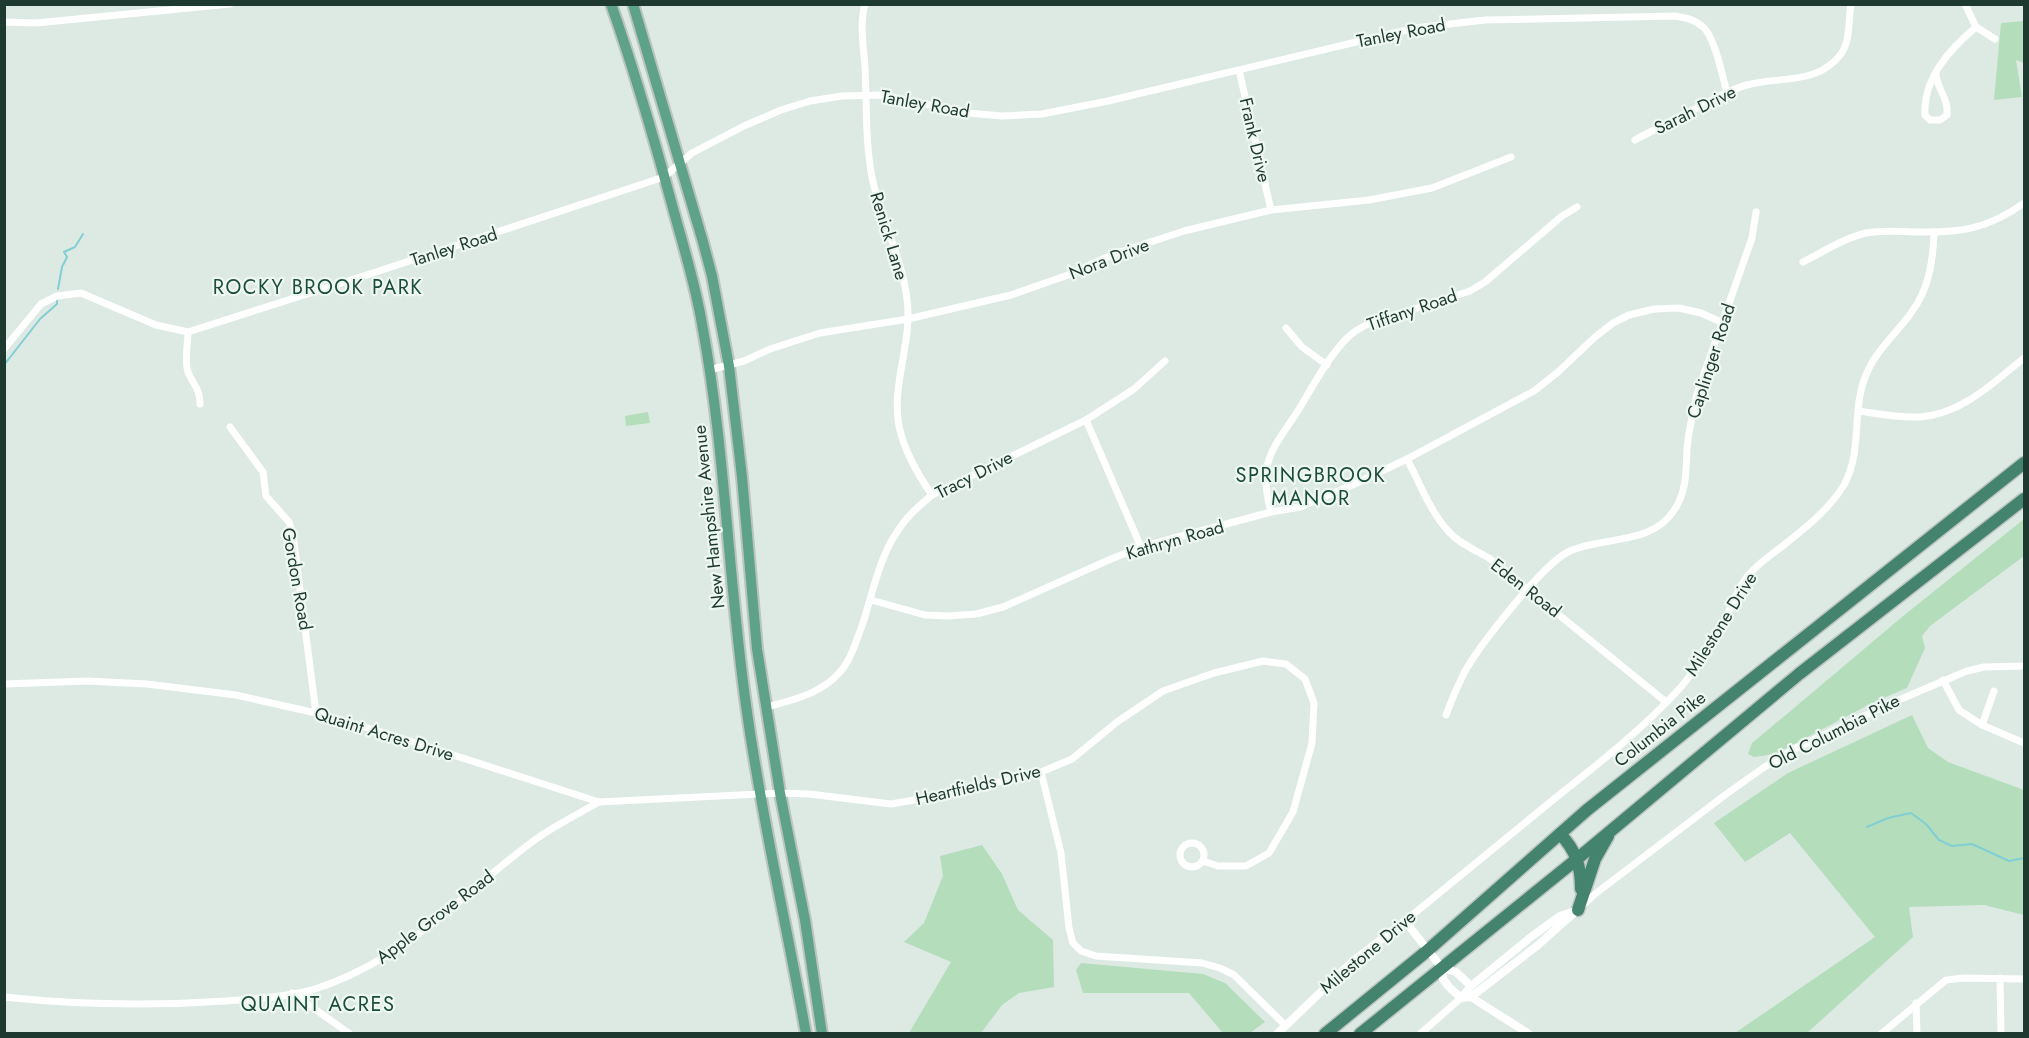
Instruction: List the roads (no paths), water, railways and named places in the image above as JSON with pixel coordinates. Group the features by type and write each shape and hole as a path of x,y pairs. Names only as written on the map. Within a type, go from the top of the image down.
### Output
{"highway":[{"name":"Columbia Pike","path":"1325,1034 1427,951 1587,810 2025,463"},
{"path":"1360,1034 1577,859 1791,681 2025,499"},
{"path":"1578,910 1595,859 1613,827"},
{"path":"1560,834 1567,841 1581,870 1581,896"}],"main road":[{"name":"New Hampshire Avenue","path":"611,4 664,177 695,290 721,452 732,590 747,710 760,794 806,1034"},
{"name":"New Hampshire Avenue","path":"633,4 712,276 729,366 742,477 757,649 780,793 805,920 822,1034"},
{"path":"732,590 751,588"},
{"path":"804,1022 811,1027 813,1034"}],"street":[{"path":"4,22 36,22 230,4"},
{"name":"Renick Lane","path":"865,4 863,32 868,151 876,196 899,260 908,301 907,338 899,388 899,424 904,443 921,479 932,495"},
{"name":"Sarah Drive","path":"1635,140 1727,92 1768,81 1809,77 1822,71 1842,53 1846,42 1851,4"},
{"path":"1965,4 1976,27 1995,39"},
{"name":"Tanley Road","path":"4,349 41,304 57,296 81,293 156,325 188,332 376,273 664,177 692,153 744,126 781,110 820,99 882,95 979,114 1002,116 1042,114 1108,101 1415,28 1485,20 1675,16 1692,19 1704,27 1727,92"},
{"path":"1936,75 1937,87 1948,105 1947,115 1940,120 1930,120 1925,115 1924,105 1936,75 1942,60 1976,27"},
{"name":"Frank Drive","path":"1239,70 1271,210"},
{"name":"Nora Drive","path":"709,370 744,362 770,350 820,333 908,319 1011,295 1068,275 1114,254 1184,231 1271,210 1369,200 1432,188 1511,157"},
{"path":"1803,262 1844,241 1865,234 1887,231 1971,230 1996,222 2025,203"},
{"name":"Tiffany Road","path":"1271,512 1266,492 1268,463 1279,440 1346,339 1359,328 1470,291 1485,282 1562,216 1577,207"},
{"name":"Caplinger Road","path":"1446,715 1464,674 1479,650 1552,564 1568,552 1643,535 1660,526 1674,512 1682,497 1686,481 1690,429 1697,394 1752,238 1756,212"},
{"name":"Milestone Drive","path":"1277,1034 1352,962 1645,724 1694,669 1722,627 1746,578 1834,500 1852,466 1856,447 1860,393 1866,374 1879,350 1911,314 1924,290 1933,261 1934,232"},
{"name":"Kathryn Road","path":"871,600 926,615 976,614 1003,607 1141,547 1271,512 1300,507 1326,497 1407,459 1534,391 1595,337 1613,323 1629,315 1654,309 1679,308 1721,321"},
{"path":"1286,328 1302,347 1327,365"},
{"path":"188,332 186,361 188,371 200,393 200,404"},
{"path":"1859,411 1920,417 1942,413 1979,394 2025,358"},
{"name":"Tracy Drive","path":"767,707 803,697 841,672 854,649 886,553 896,532 911,514 932,495 1086,420 1134,389 1165,361"},
{"path":"1086,420 1141,547"},
{"name":"Gordon Road","path":"230,427 263,472 266,496 289,522 293,535 316,713"},
{"name":"Eden Road","path":"1407,459 1437,518 1450,534 1489,558 1529,589 1666,702"},
{"name":"Heartfields Drive","path":"760,794 809,794 891,804 949,794 1041,772 1072,759 1117,723 1163,691 1214,673 1263,661 1286,664 1305,679 1314,703 1312,743 1293,812 1269,853 1246,866 1218,866 1203,861"},
{"name":"Old Columbia Pike","path":"1471,997 1538,945 1595,894 1763,768 1794,749 1943,680 1984,667 2025,666"},
{"path":"1943,680 1959,710 1982,726 2025,743"},
{"name":"Quaint Acres Drive","path":"4,684 87,681 158,685 236,695 316,713 386,733 599,802 760,794"},
{"path":"1982,726 1994,691"},
{"path":"1041,772 1061,853 1069,928 1073,943 1081,951 1096,956 1202,963 1220,968 1234,975 1285,1025"},
{"name":"Apple Grove Road","path":"4,998 126,1005 241,1000 310,990 346,977 386,956 536,839 599,802"},
{"name":"Old Columbia Pike","path":"1420,1034 1498,962 1560,916 1578,910"},
{"path":"1405,921 1442,968 1456,972 1471,986"},
{"path":"1442,968 1443,979 1461,998 1471,997 1529,1034"},
{"path":"2000,978 2001,1034"},
{"path":"1881,1034 1946,980 2025,979"},
{"path":"292,993 350,1034"},
{"path":"1916,1003 1917,1034"}],"waterway":[{"path":"58,289 62,267 67,257 64,252 75,247 83,234"},
{"path":"4,365 40,319 57,304 57,300"},
{"path":"1867,827 1888,818 1911,813 1926,824 1939,840 1952,846 1972,844 2009,861 2024,858"}],"district":[{"name":"ROCKY BROOK PARK","path":"318,287"},
{"name":"SPRINGBROOK MANOR","path":"1311,486"},
{"name":"QUAINT ACRES","path":"318,1004"}]}
